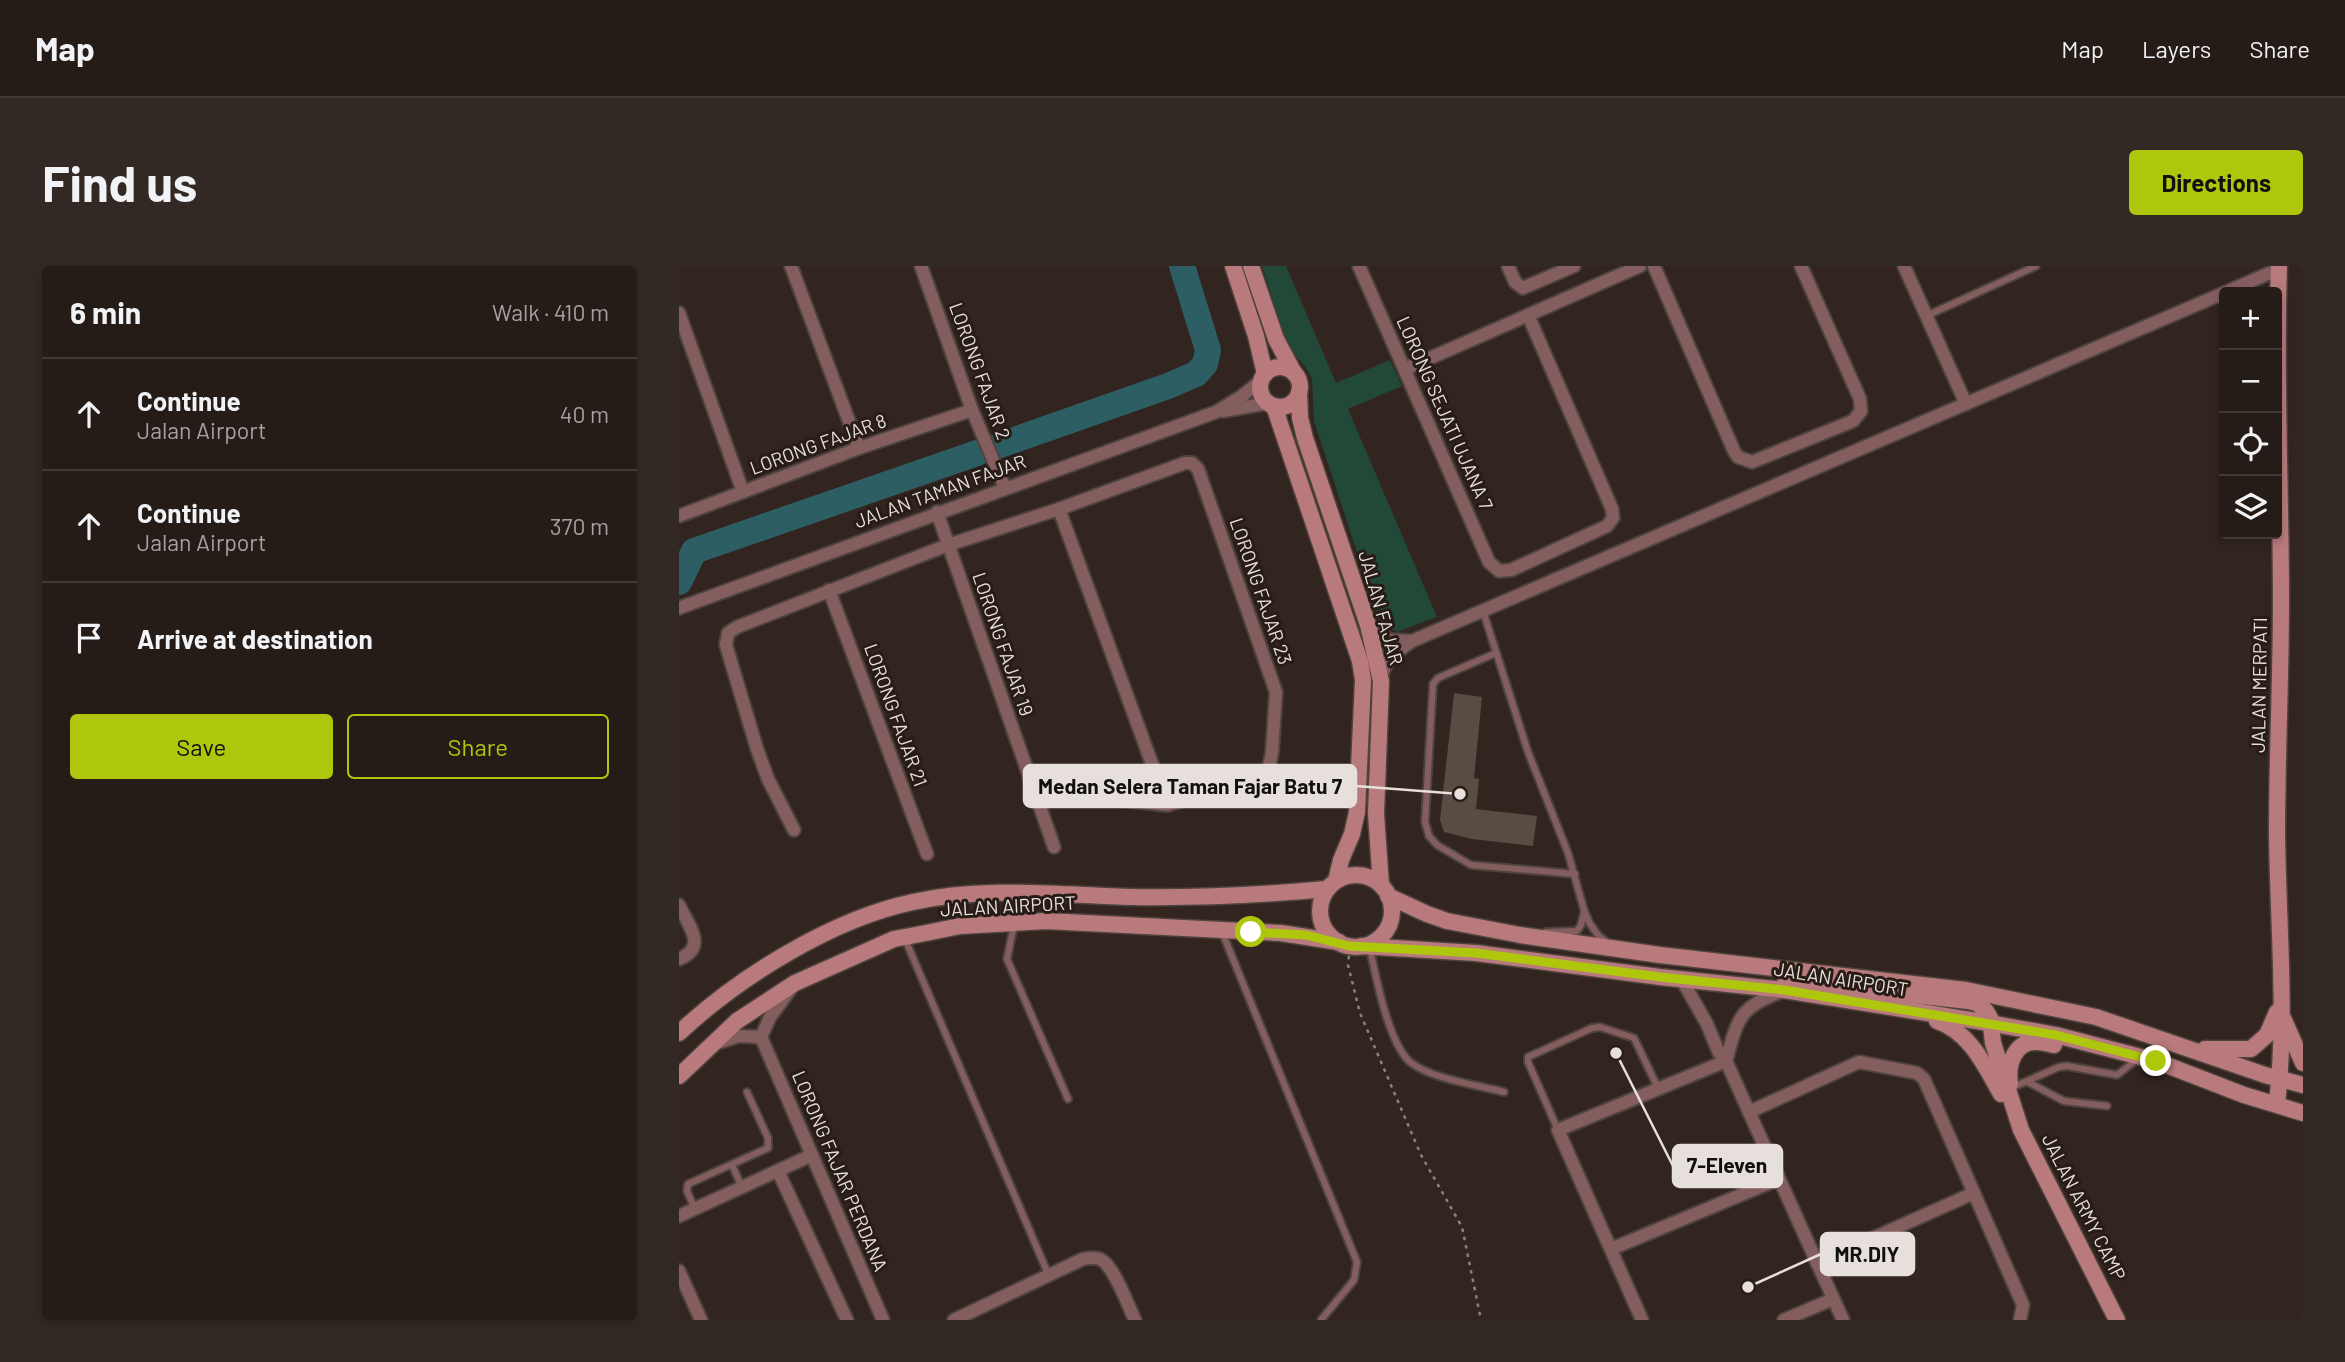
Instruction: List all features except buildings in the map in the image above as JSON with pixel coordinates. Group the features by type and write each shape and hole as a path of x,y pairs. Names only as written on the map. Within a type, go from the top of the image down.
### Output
{"main road":[{"path":"1233,266 1256,336 1263,377 1261,392 1271,405 1287,406 1297,398 1300,385 1276,339 1251,266"},
{"name":"JALAN MERPATI","path":"2277,1104 2280,1079 2277,832 2281,601 2277,408 2279,268"},
{"path":"1263,377 1270,370 1282,368 1294,373"},
{"name":"JALAN FAJAR","path":"1300,392 1300,418 1305,438 1368,625 1381,681 1376,814 1384,891"},
{"name":"JALAN FAJAR","path":"1271,405 1360,661 1363,680 1357,812 1352,834 1331,885"},
{"path":"1359,875 1371,878 1384,891 1391,912 1387,928 1376,940 1354,945 1329,935 1322,924 1320,912 1321,900 1331,885 1347,876 1359,875"},
{"name":"JALAN AIRPORT","path":"679,1033 699,1014 791,952 854,921 913,902 1011,893 1163,897 1284,894 1331,885"},
{"name":"JALAN AIRPORT","path":"1384,891 1427,914 1447,921 1520,935 1966,990 2096,1017 2303,1085"},
{"name":"JALAN AIRPORT","path":"679,1076 737,1021 795,983 894,939 960,926 1059,922 1306,935 1354,945 1476,953 1682,980 1784,990 2056,1035 2156,1061 2244,1095 2303,1113"},
{"path":"1732,963 1799,982 1977,1003 1990,1018 1997,1059 2016,1114"},
{"path":"1860,1002 1877,1012 1938,1021 1960,1032 1989,1072 2021,1130"},
{"path":"2185,1048 2234,1051 2251,1049 2267,1035 2280,1009"},
{"path":"2280,1009 2303,1063"},
{"path":"2016,1114 2008,1072 2013,1056 2024,1045 2037,1042 2177,1069"},
{"name":"JALAN ARMY CAMP","path":"2016,1114 2021,1130 2117,1320"}],"street":[{"path":"791,266 859,448"},
{"name":"LORONG FAJAR 2","path":"921,266 972,410 1005,488"},
{"name":"LORONG SEJATI UJANA 7","path":"1359,266 1489,562 1499,571 1511,570 1595,532 1607,526 1613,518 1612,509 1528,315"},
{"path":"1508,266 1515,282 1526,287 1574,266"},
{"path":"1405,369 1640,266"},
{"path":"1654,266 1734,451 1744,460 1758,461 1853,421 1861,411 1860,399 1801,266"},
{"path":"1904,266 1966,404"},
{"path":"2238,287 2279,268"},
{"path":"1381,681 1386,662 1412,642 2219,296"},
{"path":"679,313 743,492"},
{"path":"1216,412 1242,396 1263,377"},
{"path":"1216,412 1271,405"},
{"name":"LORONG FAJAR 8","path":"679,516 859,448 972,410"},
{"name":"JALAN TAMAN FAJAR","path":"679,608 1216,412"},
{"name":"LORONG FAJAR 23","path":"794,830 768,779 757,749 726,645 728,633 829,590 949,545 1185,463 1192,463 1198,469 1276,692 1272,753 1269,767 1259,778 1167,805"},
{"path":"1033,789 1167,805 1059,509"},
{"name":"LORONG FAJAR 19","path":"937,512 1054,847"},
{"name":"LORONG FAJAR 21","path":"829,590 927,854"},
{"path":"1368,625 1389,640 1412,642"},
{"path":"679,905 695,941 695,948 690,954 679,959"},
{"path":"1682,980 1707,1024 1719,1053 1726,1061 1843,1320"},
{"path":"712,1044 739,1035 761,1037 770,1017 795,983"},
{"path":"1726,1061 1739,1019 1745,1011 1766,997 1784,990"},
{"name":"LORONG FAJAR PERDANA","path":"761,1037 883,1320"},
{"path":"1641,1320 1558,1130 1726,1061"},
{"path":"1749,1112 1860,1062 1917,1073 1924,1079 2024,1305 2020,1320"},
{"path":"679,1216 812,1155"},
{"path":"778,1171 847,1320"},
{"path":"1611,1249 1779,1179"},
{"path":"1817,1263 1974,1193"},
{"path":"954,1320 1083,1259 1100,1259 1110,1268 1135,1320"},
{"path":"679,1271 701,1320"},
{"path":"1784,1320 1833,1299"},
{"path":"984,1306 990,1320"}],"lane":[{"path":"1926,316 2036,266"},
{"path":"1483,611 1528,752 1575,874 1584,910 1598,936 1621,949"},
{"path":"1496,653 1438,678 1433,684 1425,822 1429,836 1437,845 1471,865 1575,874"},
{"path":"1520,935 1577,931 1584,910"},
{"path":"1014,923 1007,959 1068,1099"},
{"path":"1221,930 1357,1262 1354,1280 1321,1320"},
{"path":"904,937 1049,1276"},
{"path":"1354,945 1381,998 1397,1043 1410,1061 1426,1071 1504,1092"},
{"path":"1558,1130 1528,1057 1592,1028 1600,1027 1634,1038 1658,1089"},
{"path":"2011,1088 2059,1067 2117,1074 2135,1061"},
{"path":"2028,1082 2064,1101 2107,1107"},
{"path":"695,1209 687,1191 688,1184 764,1152 769,1144 747,1091"},
{"path":"732,1165 742,1187"}],"path":[{"path":"1354,945 1348,965 1360,1013 1421,1155 1462,1227 1481,1320"}],"green space":[{"path":"1262,266 1286,266 1336,383 1390,360 1402,386 1348,409 1437,617 1397,632 1383,625 1378,616 1314,421 1312,379 1305,366 1288,347"}],"waterway":[{"path":"1000,445 1196,374 1205,364 1208,350 1182,266"},
{"path":"679,582 694,551 977,453"}],"place":[{"name":"Medan Selera Taman Fajar Batu 7","path":"1460,794"},
{"name":"7-Eleven","path":"1616,1053"},
{"name":"MR.DIY","path":"1748,1287"}],"route":[{"path":"1251,932 1306,935 1349,946 1476,953 1784,990 2056,1035 2156,1061"}]}
